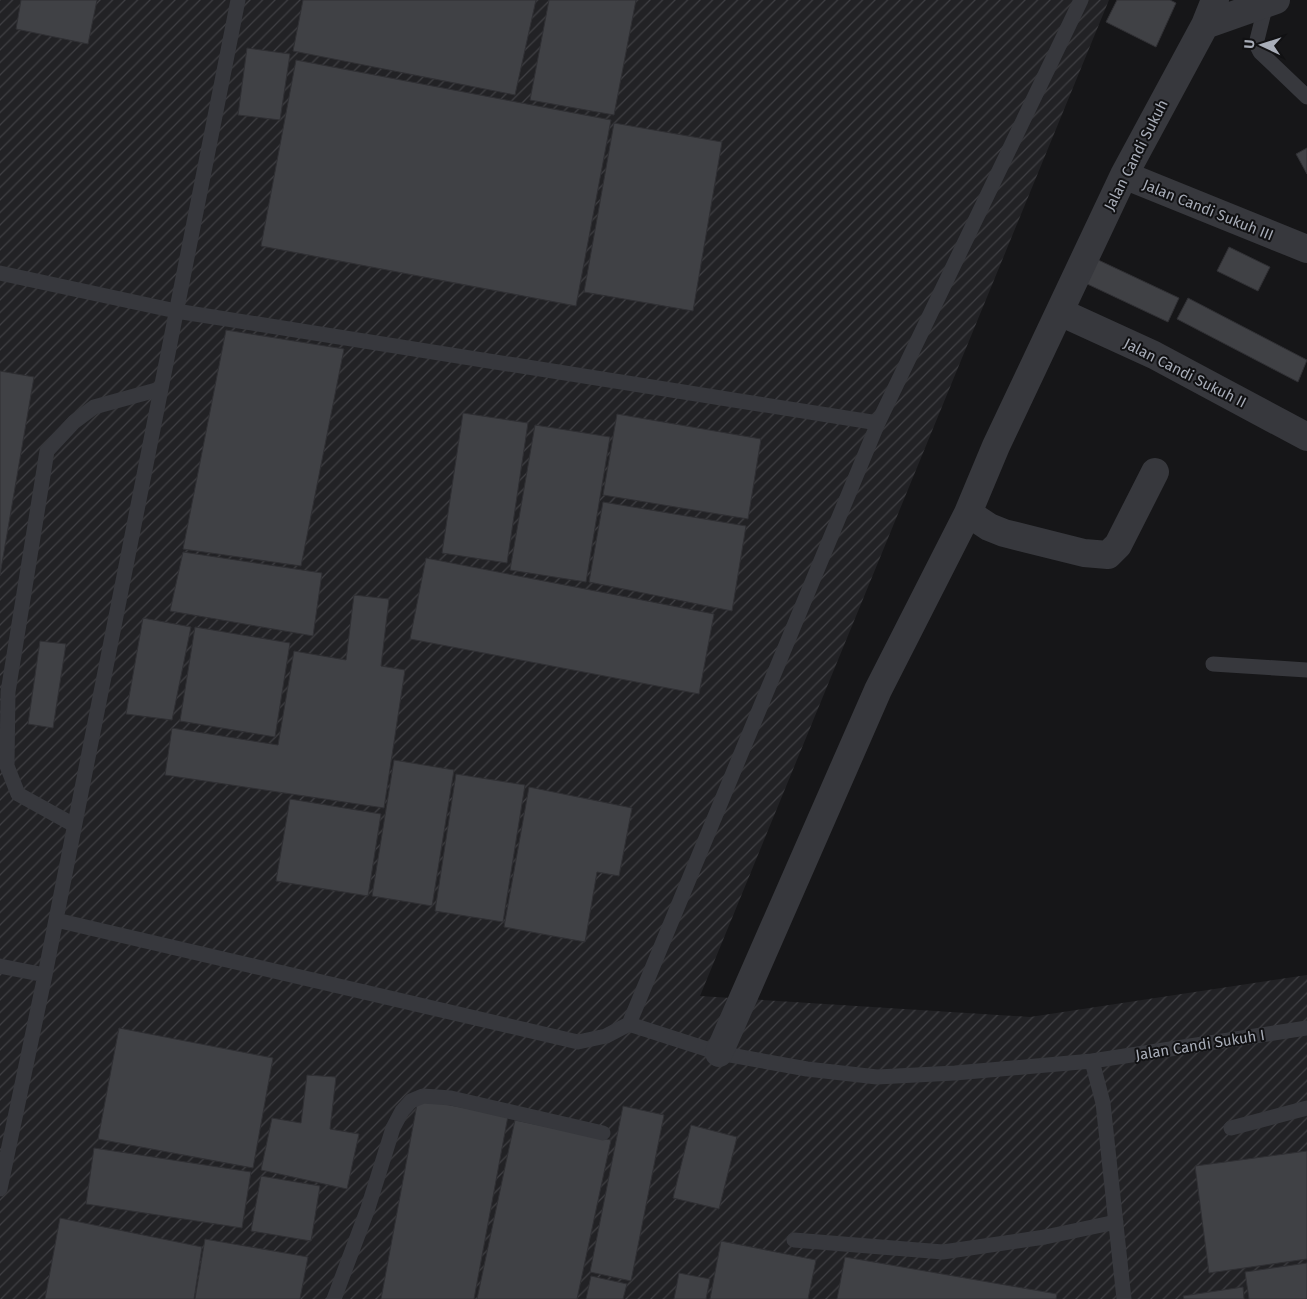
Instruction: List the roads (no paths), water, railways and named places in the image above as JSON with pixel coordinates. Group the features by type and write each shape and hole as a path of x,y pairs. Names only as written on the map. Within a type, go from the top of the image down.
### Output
{"street":[{"path":"1210,12 1271,2"},
{"name":"Jalan Candi Sukuh","path":"719,1053 878,690 968,513 996,446 1124,175 1210,12"},
{"name":"Jalan Candi Sukuh III","path":"1124,175 1302,243"},
{"name":"Jalan Candi Sukuh II","path":"1060,312 1154,355 1307,437"},
{"path":"968,513 989,528 1004,533 1084,553 1108,555 1118,545 1155,472"}],"lane":[{"path":"0,1188 45,975 238,0"},
{"path":"56,920 578,1042 606,1036 629,1024 878,424 1081,0"},
{"path":"1271,2 1256,44 1260,52 1307,97"},
{"path":"0,273 176,311 878,424"},
{"path":"74,825 18,794 7,766 8,692 47,451 74,422 94,406 160,389"},
{"path":"1213,664 1307,670"},
{"path":"0,966 45,975"},
{"name":"Jalan Candi Sukuh I","path":"629,1024 719,1053 807,1069 877,1076 955,1073 1092,1061 1307,1028"},
{"path":"1092,1061 1103,1103 1124,1299"},
{"path":"334,1299 368,1208 393,1128 402,1111 411,1101 423,1096 451,1098 604,1133"},
{"path":"1231,1128 1307,1108"},
{"path":"794,1240 943,1252 1045,1237 1116,1222"}]}
